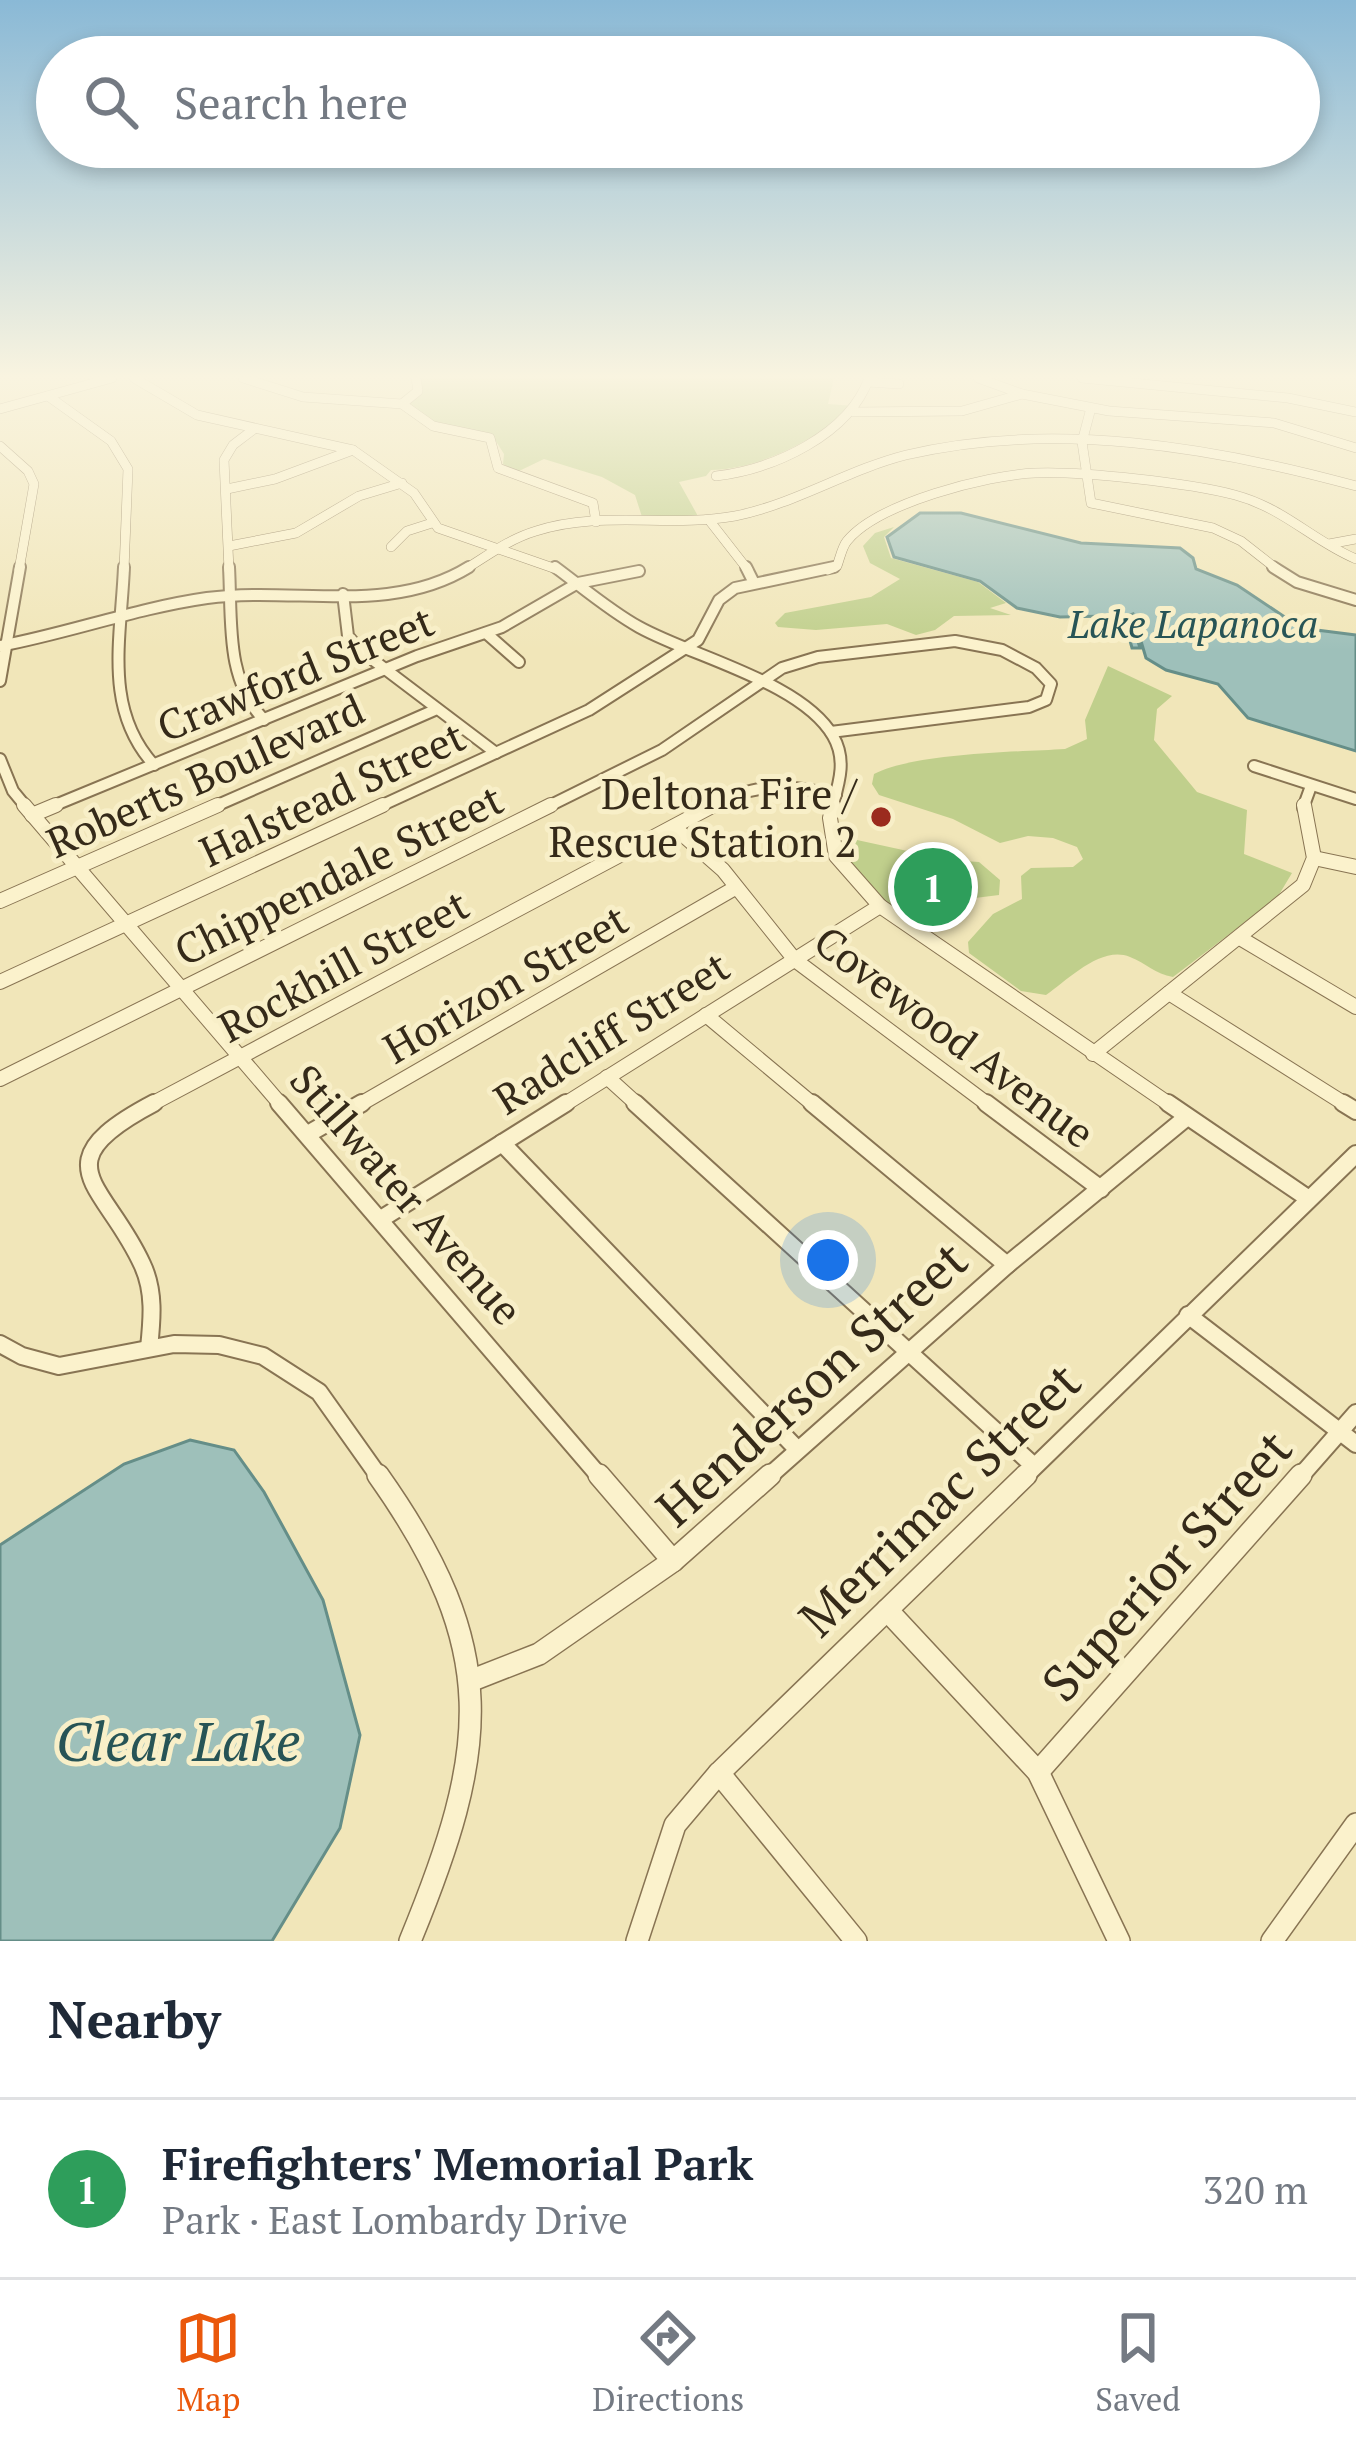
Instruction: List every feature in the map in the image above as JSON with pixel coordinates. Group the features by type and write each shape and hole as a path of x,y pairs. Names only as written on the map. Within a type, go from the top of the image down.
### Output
{"street":[{"path":"0,681 2,645 34,484 25,469"},
{"path":"128,469 121,716 131,740 154,765"},
{"path":"227,469 238,685 264,720"},
{"path":"227,489 303,469"},
{"path":"381,469 402,482 432,523 452,534 549,563 621,616 802,702 831,732 842,770 830,818 836,856 880,906 1309,1199"},
{"path":"500,469 592,503 596,522"},
{"path":"716,476 736,469"},
{"path":"2,645 122,615 231,595 423,590 453,579 541,529 596,522 709,520 757,511 865,469"},
{"path":"1085,469 1091,503 1099,508 1213,528 1241,541 1262,561 1297,582 1356,600"},
{"path":"1284,469 1356,486"},
{"path":"683,649 706,632 713,604 722,594 827,571 837,566 846,542 859,531 936,492 1034,473 1085,475 1235,496 1297,520 1356,559"},
{"path":"990,479 1002,490"},
{"path":"229,546 296,533 359,496 402,482"},
{"path":"709,520 742,558 754,584"},
{"path":"391,547 407,531 432,523"},
{"path":"1329,544 1356,539"},
{"path":"578,583 639,571"},
{"name":"Crawford Street","path":"32,815 385,669 486,633 542,608 578,583"},
{"path":"343,594 348,636 496,753"},
{"path":"486,633 519,662"},
{"name":"Chippendale Street","path":"0,1079 662,750 762,680 802,660 955,641 1002,650 1036,668 1051,684 1046,700 1029,707 831,732"},
{"name":"Halstead Street","path":"0,982 589,710 683,649"},
{"name":"Roberts Boulevard","path":"0,901 437,709"},
{"name":"Stillwater Avenue","path":"0,759 13,791 32,815 673,1561"},
{"path":"1253,766 1356,799"},
{"name":"Rockhill Street","path":"149,1348 152,1291 141,1259 87,1178 87,1156 112,1124 753,788 781,784 836,794"},
{"path":"1093,1054 1304,885 1314,858 1302,810 1311,786"},
{"name":"Covewood Avenue","path":"674,826 704,849 794,959 1101,1190"},
{"path":"1314,858 1356,867"},
{"name":"Horizon Street","path":"308,1134 735,888"},
{"name":"Radcliff Street","path":"381,1219 880,906"},
{"path":"1240,938 1356,1007"},
{"path":"1169,993 1356,1111"},
{"path":"706,1015 1007,1265"},
{"path":"607,1077 1034,1466"},
{"name":"Henderson Street","path":"470,1681 539,1654 673,1561 1007,1265 1187,1118"},
{"path":"502,1143 796,1448"},
{"name":"Merrimac Street","path":"637,1941 675,1825 718,1773 1356,1154"},
{"path":"1188,1315 1348,1438"},
{"path":"0,1344 41,1365 68,1368 149,1348 189,1343 227,1346 299,1372 319,1392 444,1582 459,1623 470,1681 468,1767 450,1843 410,1941"},
{"name":"Superior Street","path":"1038,1772 1348,1438 1356,1414"},
{"path":"887,1610 1038,1772 1120,1941"},
{"path":"718,1773 856,1941"},
{"path":"1272,1941 1356,1824"}],"green space":[{"path":"575,469 724,469 679,482 699,518 643,520 635,495"},
{"path":"894,527 884,537 891,558 978,582 1006,603 990,608 1011,615 954,616 935,630 916,635 887,624 816,630 778,627 775,623 785,613 871,597 900,579 870,563 863,546 875,533"},
{"path":"1108,666 1172,696 1157,709 1154,740 1197,792 1247,810 1244,854 1292,873 1277,898 1173,977 1130,957 1108,956 1085,966 1046,995 1021,991 969,953 968,942 993,914 1022,899 1021,876 1031,868 1073,867 1083,859 1077,847 1028,836 1000,843 953,819 879,795 872,784 874,774 940,758 1065,749 1087,739 1085,720"},
{"path":"857,840 979,862 1000,880 999,895 959,900 941,929 924,932 873,894 851,870 840,843"}],"water":[{"name":"Lake Lapanoca","path":"920,513 961,513 1081,543 1180,548 1193,558 1196,569 1237,585 1301,628 1356,635 1356,751 1248,718 1218,684 1166,670 1146,658 1133,614 1140,648 1132,648 1127,630 1108,616 1060,617 1017,608 980,581 894,557 887,537"},
{"name":"Clear Lake","path":"190,1440 234,1450 264,1492 323,1600 360,1735 340,1828 272,1941 0,1941 0,1545 124,1464"}],"place":[{"name":"Deltona Fire / Rescue Station 2","path":"881,817"},
{"name":"Firefighters' Memorial Park","path":"933,887"}]}
